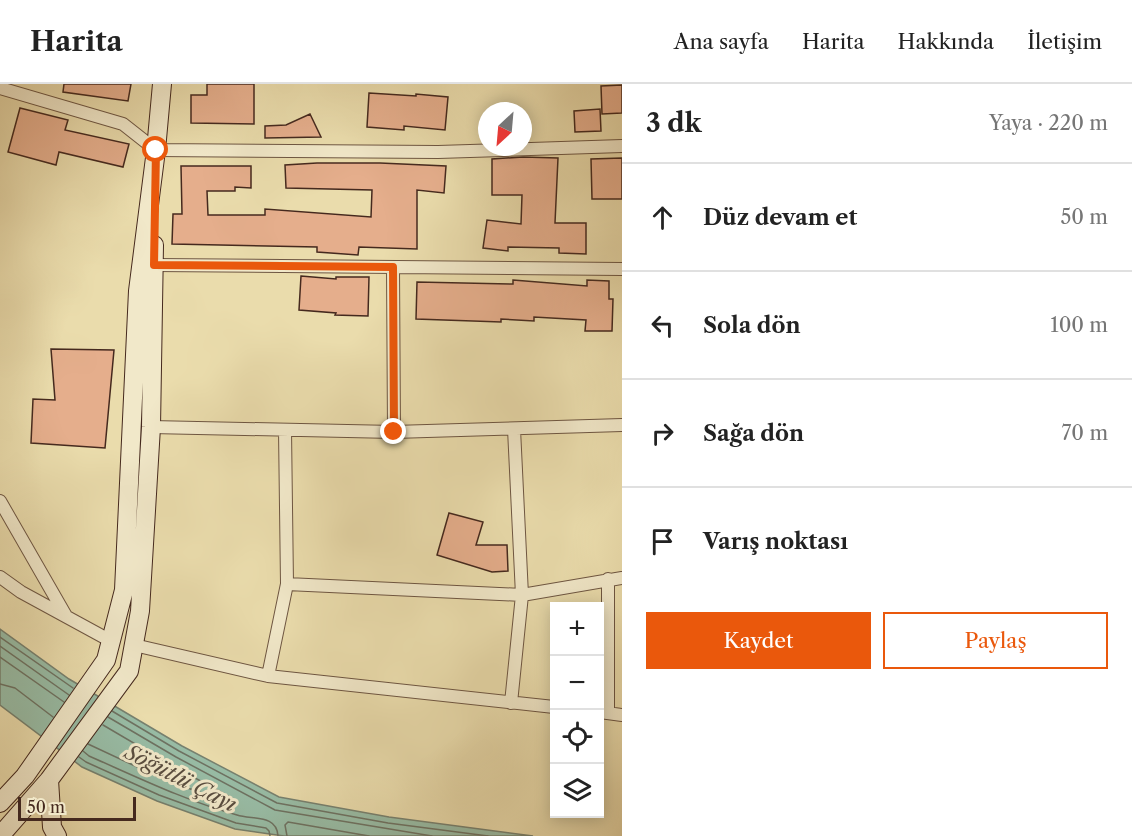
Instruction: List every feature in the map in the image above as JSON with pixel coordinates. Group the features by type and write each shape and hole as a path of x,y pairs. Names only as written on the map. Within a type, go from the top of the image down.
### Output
{"street":[{"path":"0,803 25,776 106,660 124,590 138,291 162,84"},
{"path":"1,89 123,124 156,150 438,152 622,146"},
{"path":"0,836 49,780 129,671 140,612 151,427 156,150"},
{"path":"154,265 622,269"},
{"path":"393,267 394,432"},
{"path":"151,427 394,432 622,425"},
{"path":"511,703 522,595 514,429"},
{"path":"268,676 287,584 285,430"},
{"path":"0,501 66,616"},
{"path":"0,577 21,592 111,641"},
{"path":"287,584 522,595 622,578"},
{"path":"608,579 604,713 622,714"},
{"path":"134,645 268,676 550,707"},
{"path":"49,780 52,827 57,836"}],"water":[{"name":"Söğütlü Çayı","path":"0,629 69,679 182,746 279,797 389,817 533,836 284,836 235,829 157,801 82,767 0,705"}],"building":[{"path":"64,84 131,84 128,101 63,92"},
{"path":"207,84 254,84 254,124 191,123 191,95 207,95"},
{"path":"622,85 622,113 602,114 601,86"},
{"path":"369,93 448,97 445,130 404,126 404,130 367,127"},
{"path":"20,108 68,120 65,130 129,144 123,167 59,152 56,165 8,152"},
{"path":"600,109 601,131 575,132 574,111"},
{"path":"310,114 321,137 265,138 265,126 286,125"},
{"path":"558,158 555,223 586,223 586,254 559,253 559,248 508,247 508,251 483,248 487,220 521,224 522,195 492,195 492,159"},
{"path":"622,158 622,199 592,199 591,159"},
{"path":"317,163 446,166 444,193 417,190 417,249 359,247 358,255 317,252 317,247 172,244 173,214 182,214 181,166 251,166 251,188 235,187 235,191 207,191 208,215 265,215 265,209 371,217 372,190 286,188 285,165"},
{"path":"301,276 336,279 336,277 369,277 368,316 335,315 336,313 299,310"},
{"path":"513,280 587,286 587,280 609,281 609,299 613,299 612,331 585,331 586,320 534,317 534,321 501,319 501,322 416,319 417,282 513,284"},
{"path":"51,349 114,350 105,448 31,443 33,399 55,400"},
{"path":"449,513 483,522 476,545 507,545 508,571 492,572 437,555"}],"route":[{"path":"156,150 154,265 393,267 394,432"}]}
